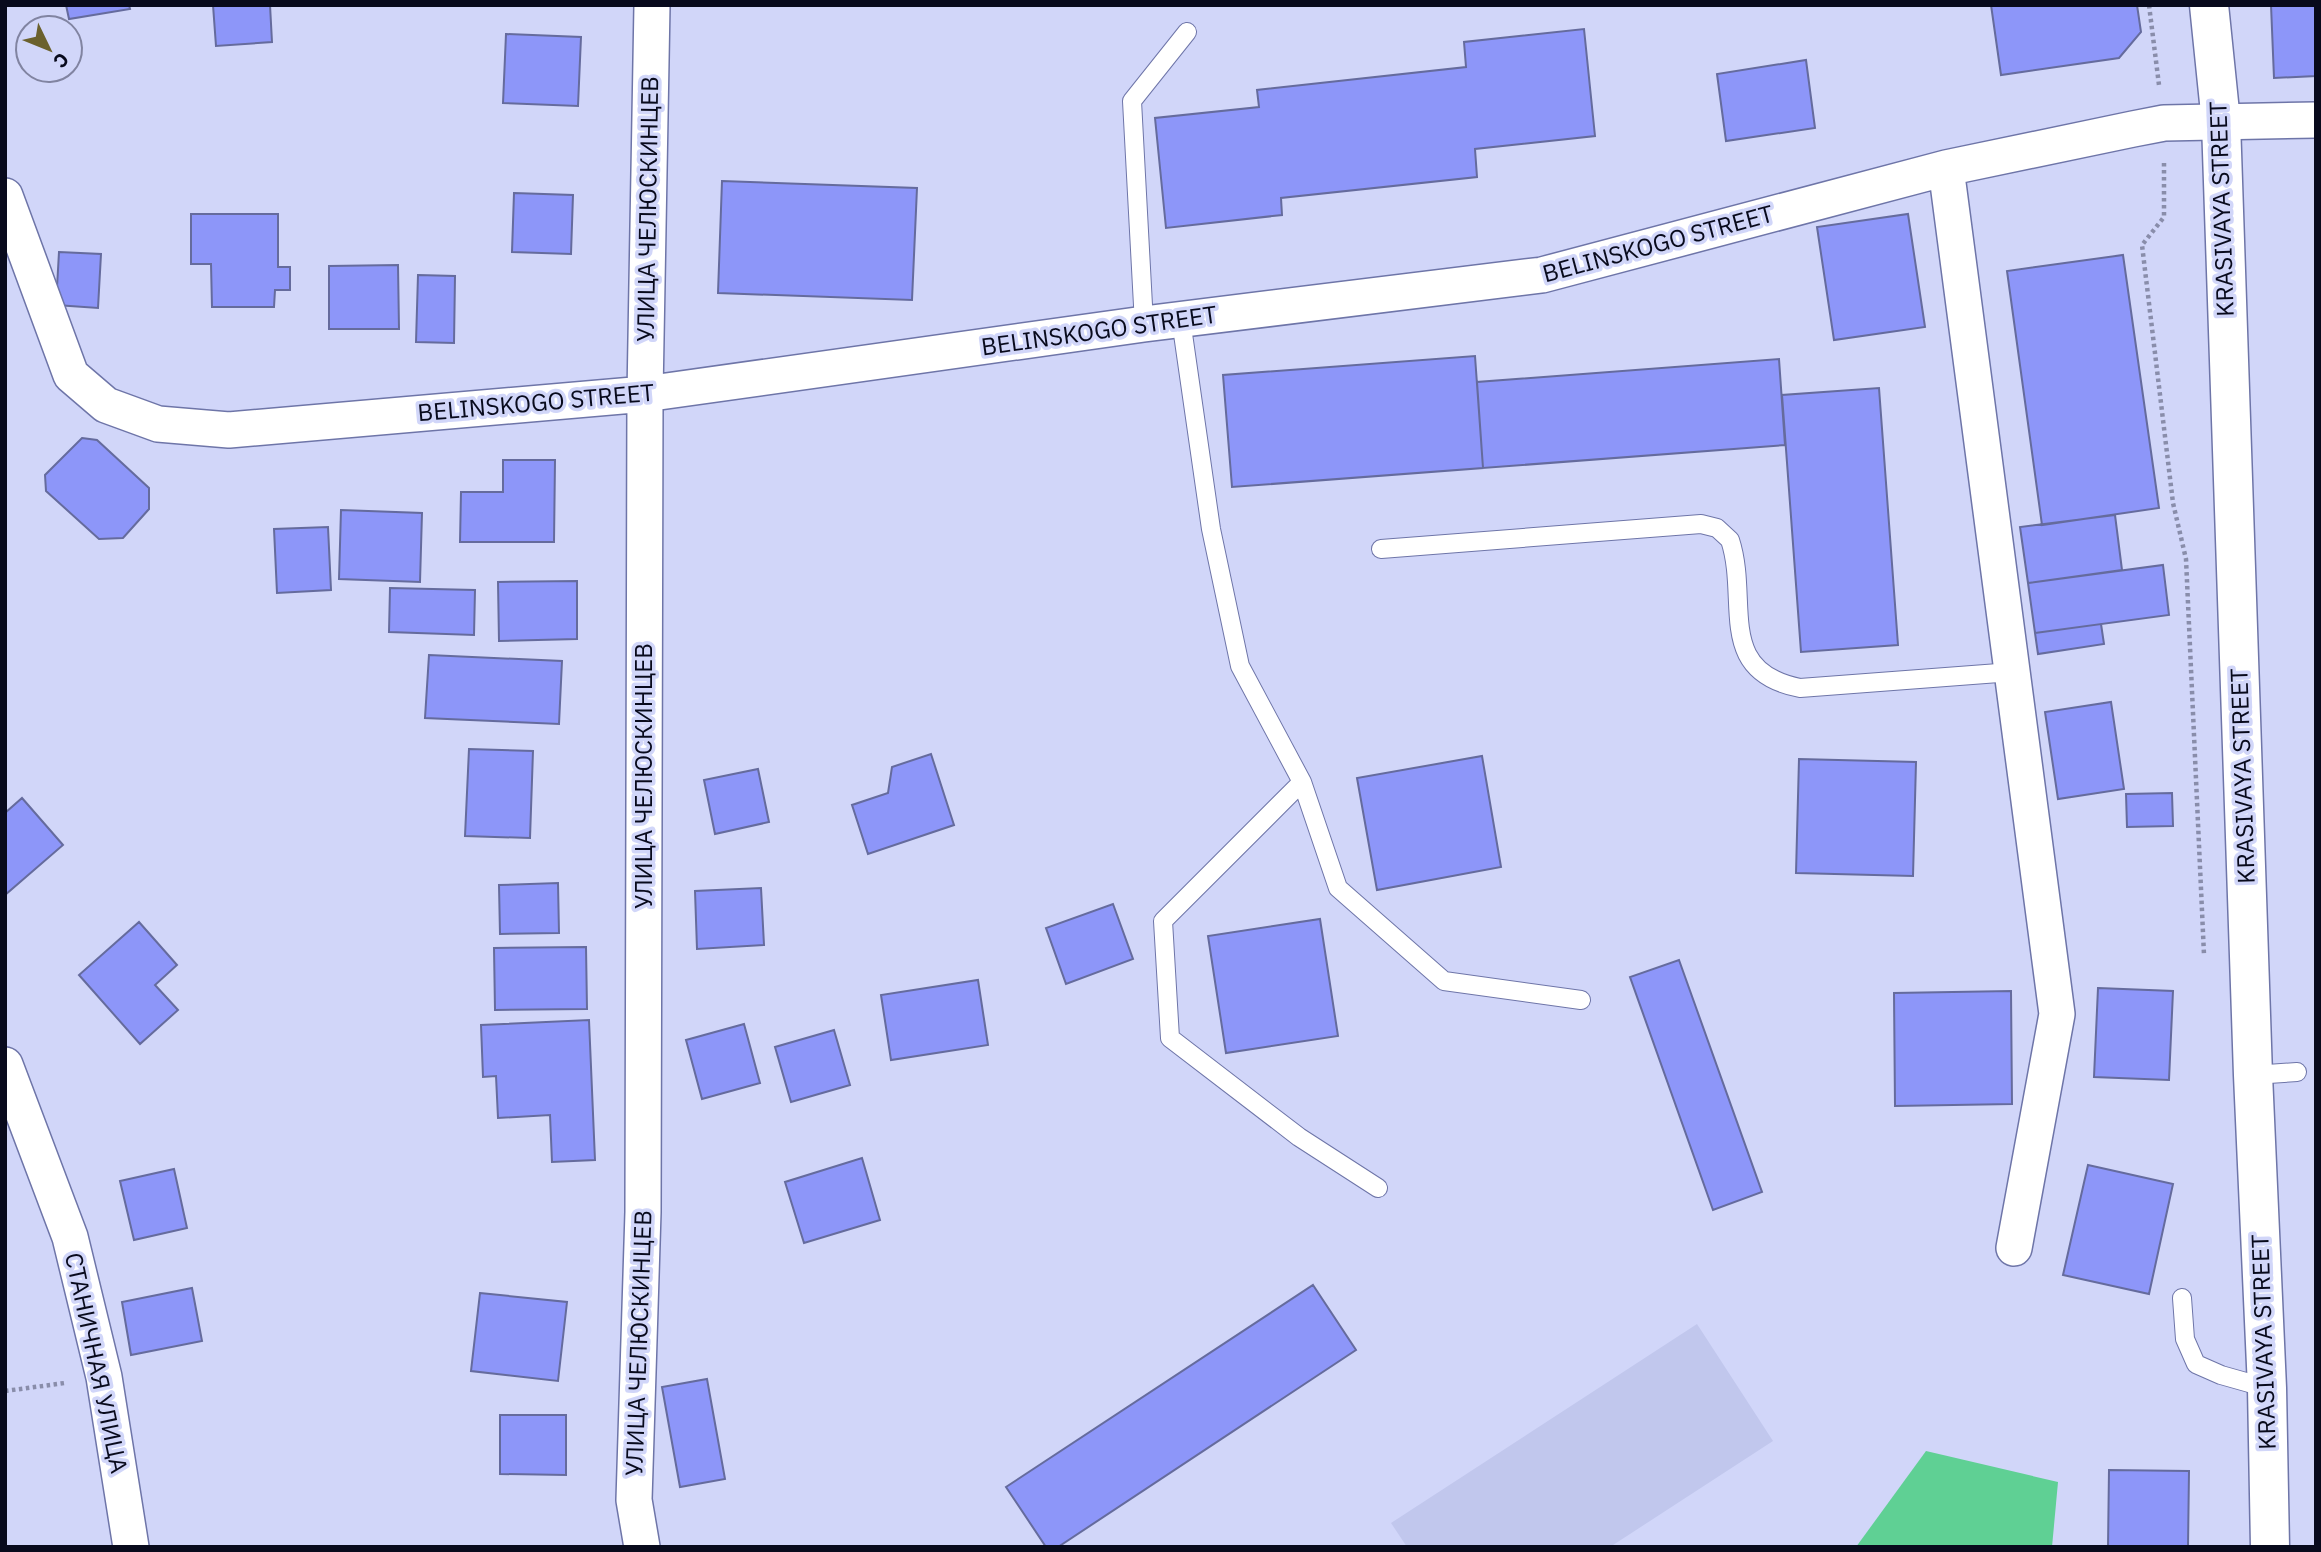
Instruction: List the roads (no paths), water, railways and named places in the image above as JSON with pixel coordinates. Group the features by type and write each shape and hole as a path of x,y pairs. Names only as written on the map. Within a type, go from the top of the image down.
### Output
{"main road":[{"name":"KRASIVAYA STREET","path":"2209,5 2221,122 2253,1075 2267,1388 2270,1547"}],"street":[{"name":"УЛИЦА ЧЕЛЮСКИНЦЕВ","path":"642,1547 634,1500 643,1212 645,394 652,5"},
{"name":"BELINSKOGO STREET","path":"5,196 71,375 106,405 158,424 229,430 645,394 1144,324 1542,275 1946,168 2164,123 2316,120"},
{"path":"1946,168 2057,1014 2014,1248"},
{"name":"СТАНИЧНАЯ УЛИЦА","path":"5,1065 70,1237 104,1377 131,1547"}],"lane":[{"path":"1144,324 1132,101 1187,33"},
{"path":"1181,320 1211,529 1240,666 1302,782 1338,888 1444,981 1581,1000"},
{"path":"1381,549 1701,524 1717,528 1730,540 1740,640 1755,668 1776,683 1800,688 2012,672"},
{"path":"1302,782 1163,921 1170,1038 1299,1137 1377,1188"},
{"path":"2253,1075 2297,1072"},
{"path":"2182,1298 2185,1339 2196,1364 2221,1375 2267,1388"}]}
